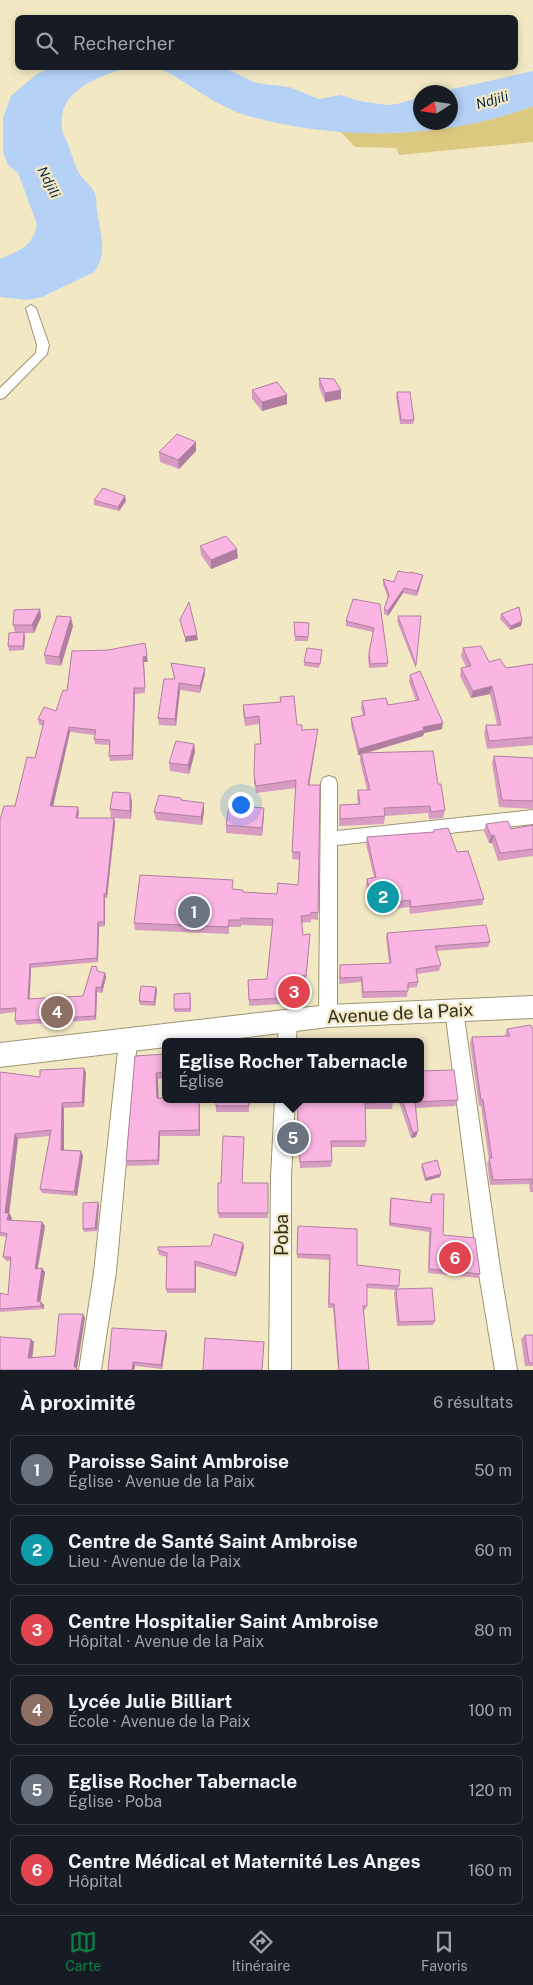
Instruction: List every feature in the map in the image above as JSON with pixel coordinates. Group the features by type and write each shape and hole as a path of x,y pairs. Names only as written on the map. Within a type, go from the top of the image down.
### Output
{"street":[{"path":"0,395 41,354 43,345 31,308"},
{"path":"328,1016 329,783"},
{"path":"329,839 533,817"},
{"name":"Avenue de la Paix","path":"176,1038 287,1031 328,1016 533,1006"},
{"path":"454,1010 489,1268 506,1370"},
{"name":"Avenue de la Paix","path":"0,1055 162,1039"},
{"path":"90,1370 105,1272 128,1041"},
{"name":"Poba","path":"280,1370 282,1344 281,1177 284,1103"}],"shaded area":[{"path":"533,106 533,142 399,155 396,148 355,147 339,130 379,133 458,130 458,126"}],"water":[{"name":"Ndjili","path":"46,70 120,70 82,87 66,104 62,114 63,131 76,166 96,196 102,242 99,265 94,272 42,297 27,300 0,297 0,259 20,250 29,243 35,233 37,224 18,173 8,165 3,152 3,118 11,96 37,74"},
{"path":"162,70 229,70 256,83 289,87 319,99 340,95 360,101 387,105 413,99 413,130 433,130 352,133 279,123 233,111"},
{"name":"Ndjili","path":"533,71 533,106 499,117 458,126 458,88"}],"building":[{"path":"319,378 334,379 341,390 325,393"},
{"path":"277,382 287,395 262,402 252,390"},
{"path":"397,392 410,392 414,420 401,420"},
{"path":"177,434 196,442 178,460 159,452"},
{"path":"103,488 125,496 118,507 94,500"},
{"path":"226,536 237,549 211,560 200,546"},
{"path":"398,571 423,575 417,591 404,588 388,611 384,609 389,595 383,579 394,582"},
{"path":"353,599 380,604 388,663 370,664 369,652 374,628 346,621"},
{"path":"189,602 197,635 185,637 180,620"},
{"path":"519,607 522,621 511,626 501,614"},
{"path":"40,609 32,625 13,625 14,610"},
{"path":"57,616 71,617 59,657 44,655"},
{"path":"398,616 421,616 416,665"},
{"path":"294,622 309,623 308,637 295,636"},
{"path":"24,632 23,646 8,646 9,633"},
{"path":"145,643 147,656 143,657 145,688 134,688 132,755 109,756 110,740 94,739 96,730 69,727 50,806 78,807 76,818 114,818 106,894 104,894 104,922 98,922 97,958 30,964 28,999 83,996 92,966 97,967 97,971 105,973 101,988 96,987 95,1016 15,1021 16,1008 0,1009 0,820 4,806 15,806 27,757 35,758 44,721 38,719 44,707 56,711 63,690 67,691 72,651 108,650"},
{"path":"481,646 489,662 500,659 506,668 533,664 533,737 489,741 486,725 501,725 492,686 473,691 461,668 471,666 463,648"},
{"path":"307,648 322,650 320,664 304,662"},
{"path":"171,663 205,668 200,686 179,683 175,719 158,718 164,679 175,679"},
{"path":"420,671 443,723 423,727 424,730 359,749 351,718 365,715 362,701 386,698 388,705 419,700 410,675"},
{"path":"294,696 297,725 302,725 302,730 318,729 308,785 320,785 318,913 311,912 311,915 301,916 303,935 310,934 306,976 293,975 295,997 249,1000 248,980 267,979 273,919 241,918 241,920 229,920 228,927 134,923 140,875 233,880 232,889 243,890 243,892 277,894 278,883 298,885 300,852 292,852 296,780 256,786 254,775 255,744 261,744 259,716 245,718 243,705 281,702 280,697"},
{"path":"176,741 194,744 188,765 169,763"},
{"path":"433,751 438,784 441,784 445,810 431,812 430,806 384,808 385,816 340,819 340,805 360,804 358,790 370,790 361,753"},
{"path":"494,756 533,758 533,801 502,800"},
{"path":"113,792 130,793 130,811 110,809"},
{"path":"159,795 204,803 201,817 154,812"},
{"path":"229,805 264,808 262,828 226,825"},
{"path":"508,821 511,829 533,825 533,849 500,853 494,835 491,836 486,824"},
{"path":"448,828 457,852 468,851 484,899 411,907 410,900 373,906 367,879 376,877 367,837 434,832 434,830"},
{"path":"486,925 490,942 435,946 441,965 416,969 418,982 408,983 408,991 363,992 362,977 340,978 340,965 391,963 387,933"},
{"path":"141,986 156,987 154,1002 139,1001"},
{"path":"190,993 190,1009 174,1009 174,994"},
{"path":"531,1025 533,1030 533,1185 532,1179 493,1180 489,1158 492,1158 472,1037 510,1036 507,1029"},
{"path":"162,1054 162,1072 156,1073 157,1098 162,1098 162,1103 199,1103 199,1130 159,1131 158,1160 126,1161 135,1056"},
{"path":"84,1068 82,1102 62,1103 61,1150 81,1151 74,1192 40,1189 51,1130 15,1134 5,1213 9,1213 7,1220 42,1222 35,1269 42,1268 37,1301 41,1302 41,1306 0,1309 0,1293 8,1295 11,1257 3,1257 7,1234 0,1232 0,1072 40,1077 40,1070"},
{"path":"454,1070 458,1100 424,1102 424,1071"},
{"path":"216,1103 249,1103 249,1106 216,1106"},
{"path":"297,1103 365,1103 366,1141 331,1141 332,1161 300,1162"},
{"path":"403,1103 415,1103 418,1131 413,1133"},
{"path":"223,1136 244,1137 242,1183 268,1183 268,1213 218,1213 218,1183 221,1183"},
{"path":"437,1160 441,1174 426,1178 422,1164"},
{"path":"432,1194 444,1194 443,1235 475,1238 480,1274 429,1269 431,1228 390,1223 391,1198 431,1203"},
{"path":"98,1202 95,1228 83,1229 83,1203"},
{"path":"298,1226 357,1229 357,1265 400,1270 399,1286 367,1284 367,1306 363,1306 369,1370 339,1370 334,1304 329,1304 330,1255 297,1254"},
{"path":"214,1234 243,1243 236,1273 195,1261 195,1289 166,1289 167,1253 158,1250 158,1247 211,1246"},
{"path":"432,1288 435,1321 399,1322 396,1289"},
{"path":"59,1314 83,1314 74,1366 77,1370 0,1370 0,1337 31,1339 28,1358 55,1356"},
{"path":"112,1328 166,1331 161,1365 133,1362 132,1370 108,1370"},
{"path":"525,1335 533,1335 533,1363 529,1363"},
{"path":"205,1338 264,1342 262,1370 203,1370"}],"place":[{"name":"Centre de Santé Saint Ambroise","path":"383,897"},
{"name":"Paroisse Saint Ambroise","path":"194,912"},
{"name":"Centre Hospitalier Saint Ambroise","path":"294,992"},
{"name":"Lycée Julie Billiart","path":"57,1012"},
{"name":"Eglise Rocher Tabernacle","path":"293,1138"},
{"name":"Centre Médical et Maternité Les Anges","path":"455,1258"}]}
